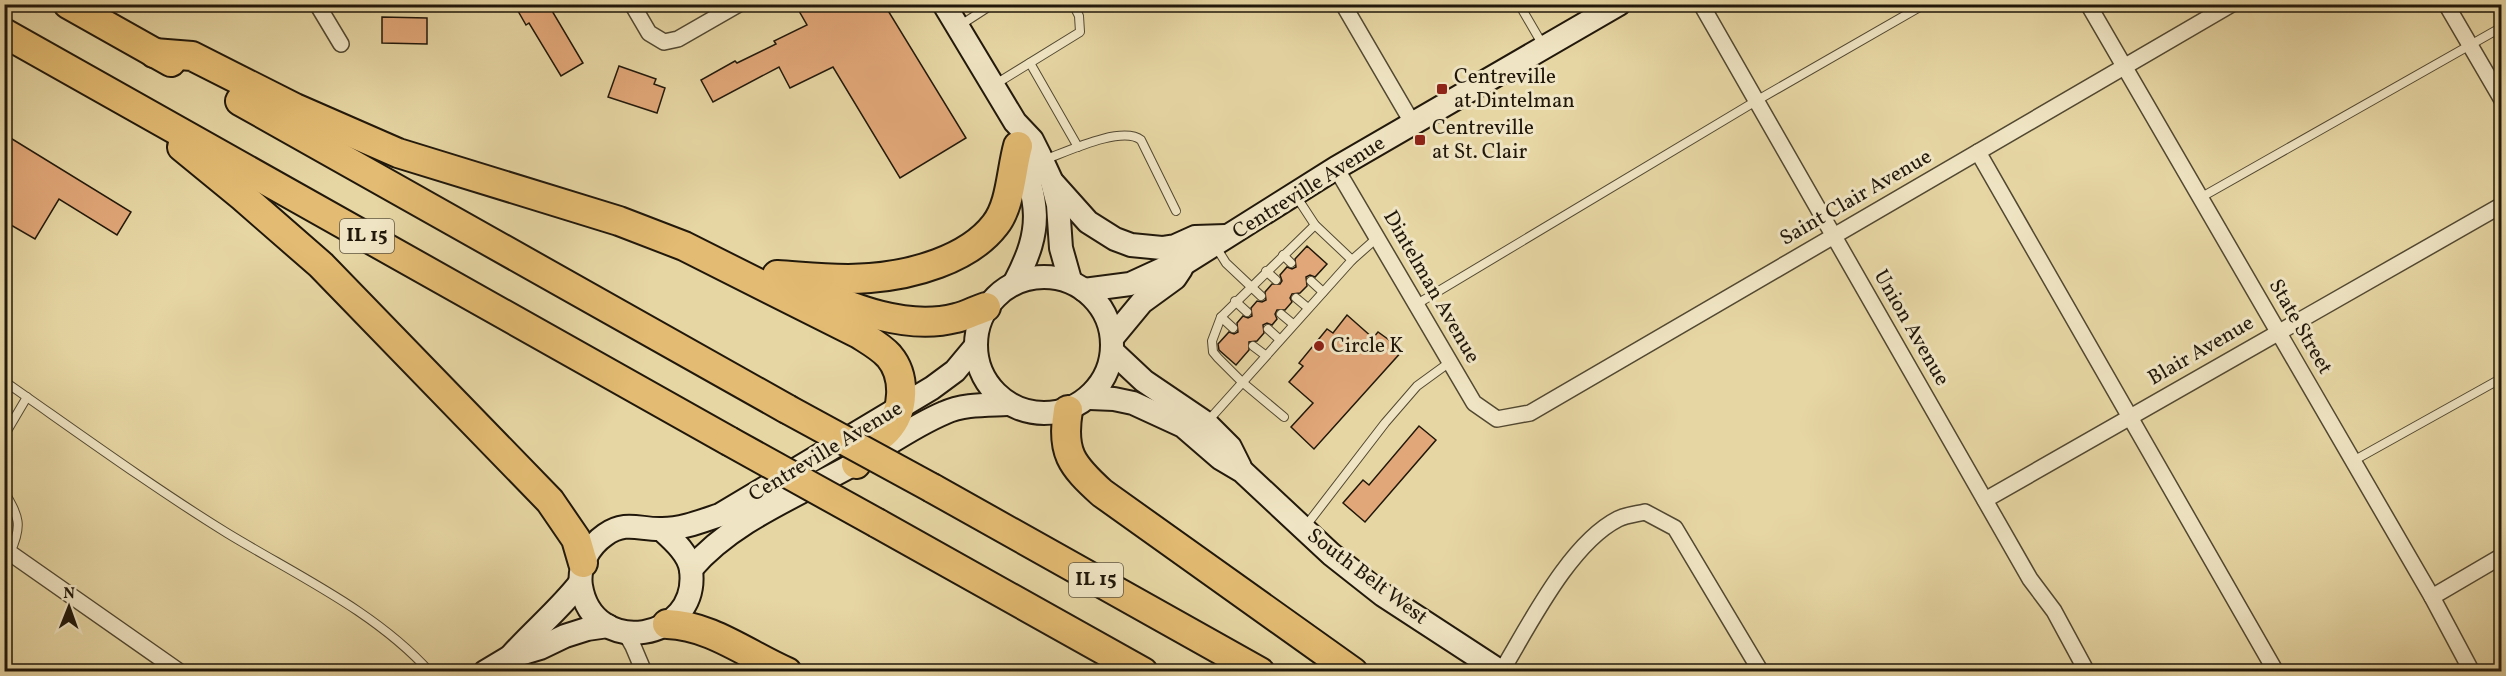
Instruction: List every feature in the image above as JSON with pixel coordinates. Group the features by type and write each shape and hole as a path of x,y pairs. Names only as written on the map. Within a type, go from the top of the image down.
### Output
{"highway":[{"name":"IL 15","path":"68,4 1260,672"},
{"name":"IL 15","path":"4,33 1143,672"},
{"path":"154,53 192,56 295,108 398,153 619,221 684,246 877,345 890,357 896,370 902,391 899,409 888,429 868,446 856,464"},
{"path":"163,122 184,151 243,196 321,265 550,501 576,539 582,573"},
{"path":"777,275 836,279 871,278 911,271 953,257 975,244 996,225 1025,149"},
{"path":"684,246 731,253 833,300 903,321 930,322 955,318 986,307"},
{"path":"1079,404 1064,436 1075,466 1086,479 1102,493 1353,672"},
{"path":"659,628 699,628 758,660 787,672"}],"main road":[{"name":"South Belt West","path":"944,4 993,86 1025,149 1052,182 1058,205 1061,248 1077,285 1105,313 1113,344 1144,381 1206,423 1230,447 1242,471"},
{"name":"Centreville Avenue","path":"1077,285 1130,284 1167,267 1185,263 1336,168 1619,4"},
{"name":"South Belt West","path":"1015,282 1029,255 1035,234 1035,203 1025,149"},
{"path":"1052,182 1088,222 1115,239 1131,245 1162,248 1175,246 1195,237 1223,241"},
{"name":"Centreville Avenue","path":"1113,344 1142,302 1175,278 1185,263"},
{"name":"South Belt West","path":"1077,285 1042,276 1015,282 998,293 986,307 978,326 975,347 979,369 990,388 1007,404 1035,413 1079,404 1134,403 1183,426 1220,458 1242,471 1331,554 1383,595 1501,672"},
{"path":"1079,404 1104,376 1113,344"},
{"name":"Centreville Avenue","path":"510,657 530,634 552,616 582,573 591,547 606,534 622,526 642,526 662,530 694,524 720,515 899,409 955,371 975,347"},
{"name":"Centreville Avenue","path":"691,568 731,531 856,464 944,412 973,405 1007,404"},
{"path":"659,628 677,615 686,601 691,568 680,547 662,530"},
{"path":"582,573 584,600 593,615 616,629"},
{"name":"Centreville Avenue","path":"485,672 510,657 587,629 659,628"}],"street":[{"path":"317,4 341,44"},
{"path":"632,4 649,33 664,42 678,39 738,4"},
{"path":"1344,4 1413,124"},
{"name":"Union Avenue","path":"1701,4 2030,579 2054,611 2087,672"},
{"name":"State Street","path":"2088,4 2432,597 2472,672"},
{"name":"Saint Clair Avenue","path":"1497,419 1530,413 2232,4"},
{"path":"2446,4 2502,100"},
{"path":"1978,152 2131,415 2276,672"},
{"name":"Dintelman Avenue","path":"1336,168 1418,304 1474,403 1497,419"},
{"name":"Blair Avenue","path":"1985,500 2502,205"},
{"path":"1501,672 1555,582 1588,542 1618,519 1645,512 1675,528 1761,672"},
{"path":"10,554 180,672"},
{"path":"2432,597 2502,556"},
{"path":"642,666 643,644 659,628"},
{"path":"616,629 642,666"}],"lane":[{"path":"957,27 993,4"},
{"path":"993,86 1080,32 1079,16 1073,4"},
{"path":"1520,4 1545,48"},
{"path":"1418,304 1756,101 1925,4"},
{"path":"2200,198 2502,27"},
{"path":"1030,63 1078,147"},
{"path":"1025,149 1078,147 1123,135 1135,135 1141,140 1176,211"},
{"path":"1295,195 1315,225 1352,260"},
{"path":"1284,417 1242,382 1213,352 1212,341 1221,317 1235,301 1315,225"},
{"path":"1206,423 1352,260 1378,237"},
{"path":"1223,241 1226,263 1261,296"},
{"path":"1283,255 1291,263"},
{"path":"1266,271 1276,280"},
{"path":"1311,281 1323,292"},
{"path":"1296,298 1308,308"},
{"path":"1235,301 1247,312"},
{"path":"1281,314 1293,324"},
{"path":"1221,317 1233,328"},
{"path":"1268,329 1280,339"},
{"path":"1253,346 1265,355"},
{"path":"1304,529 1385,423 1417,386 1450,362"},
{"path":"2353,461 2502,378"},
{"path":"4,381 226,532 370,620 413,654 430,672"},
{"path":"4,436 27,397"},
{"path":"4,491 13,504 19,522 17,537 10,554"}],"building":[{"path":"514,4 548,4 583,63 561,76 529,23 526,25"},
{"path":"795,4 884,4 966,138 900,178 833,67 790,88 779,67 713,102 701,80 735,61 737,63 776,44 774,41 807,25"},
{"path":"382,17 427,18 427,44 382,43"},
{"path":"619,66 656,79 654,84 665,88 657,113 608,97"},
{"path":"4,134 131,212 117,235 59,199 35,239 4,221"},
{"path":"1307,246 1327,264 1315,277 1310,275 1306,277 1307,286 1300,293 1292,294 1290,298 1292,302 1285,310 1277,310 1275,314 1277,319 1272,325 1267,323 1263,325 1264,333 1257,341 1249,342 1249,350 1236,365 1219,350 1218,344 1229,332 1234,334 1238,332 1237,323 1243,316 1248,318 1252,316 1251,308 1257,301 1266,300 1265,292 1272,284 1280,284 1282,281 1280,275 1287,267 1292,269 1296,267 1295,259"},
{"path":"1347,315 1373,338 1378,332 1403,350 1314,449 1291,427 1313,403 1289,382 1303,366 1299,363 1327,329 1333,333"},
{"path":"1419,426 1436,440 1365,522 1343,503 1363,480 1369,485"}],"place":[{"name":"Centreville at Dintelman","path":"1442,89"},
{"name":"Centreville at St. Clair","path":"1420,140"},
{"name":"Circle K","path":"1319,346"}]}
